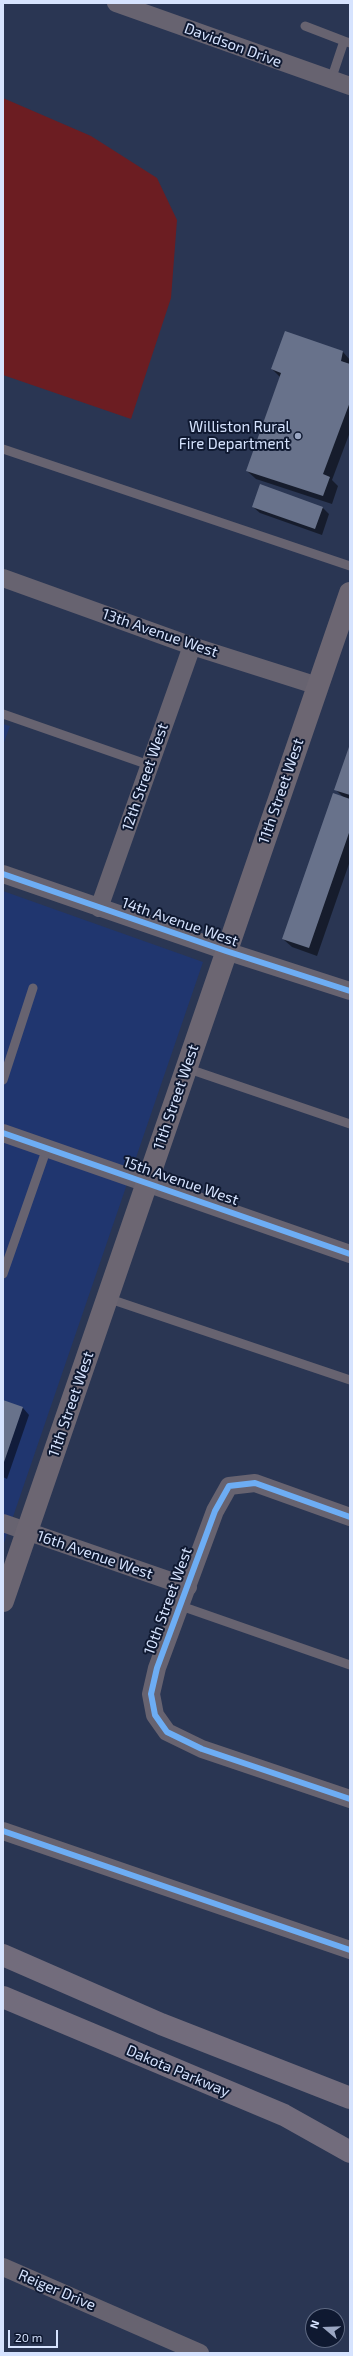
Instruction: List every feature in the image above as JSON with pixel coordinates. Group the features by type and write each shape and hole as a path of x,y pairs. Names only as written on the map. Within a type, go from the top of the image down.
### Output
{"highway":[{"path":"3,1955 161,2024 350,2098"},
{"name":"Dakota Parkway","path":"3,1997 284,2115 350,2152"}],"main road":[{"name":"11th Street West","path":"3,1601 349,597"}],"street":[{"name":"Davidson Drive","path":"116,3 350,86"},
{"name":"13th Avenue West","path":"3,578 192,646 318,686"},
{"name":"12th Street West","path":"99,908 192,646"},
{"name":"14th Avenue West","path":"3,874 226,951 350,991"},
{"name":"15th Avenue West","path":"3,1133 350,1254"},
{"name":"10th Street West","path":"350,1517 255,1483 229,1486 214,1511 188,1587 157,1668 151,1694 155,1715 167,1732 202,1748 350,1799"},
{"name":"16th Avenue West","path":"3,1523 188,1587"},
{"path":"3,1831 350,1950"},
{"name":"Reiger Drive","path":"3,2267 200,2353"}],"lane":[{"path":"305,26 347,42 332,80"},
{"path":"3,449 350,566"},
{"path":"3,714 149,765"},
{"path":"3,1080 33,988"},
{"path":"186,1068 350,1124"},
{"path":"3,1274 47,1148"},
{"path":"107,1298 350,1380"},
{"path":"181,1606 350,1664"}],"shaded area":[{"path":"3,98 91,136 157,178 177,220 171,298 131,419 3,375"},
{"path":"3,724 10,726 3,745"},
{"path":"3,891 203,962 3,1546"}],"building":[{"name":"Williston Rural Fire Department","path":"285,331 343,351 341,361 350,364 350,402 323,474 330,477 323,496 246,471 281,373 271,369"},
{"path":"260,484 323,507 315,529 252,507"},
{"path":"350,744 350,795 334,790"},
{"path":"333,793 350,799 350,830 309,948 282,939"},
{"path":"3,1400 23,1407 3,1465"}],"cycle path":[{"path":"3,874 226,951 350,991"},
{"path":"3,1133 350,1254"},
{"path":"350,1517 255,1483 229,1486 215,1511 157,1668 151,1694 155,1715 167,1732 202,1749 350,1799"},
{"path":"3,1831 350,1950"}],"place":[{"name":"Williston Rural Fire Department","path":"298,436"}]}
